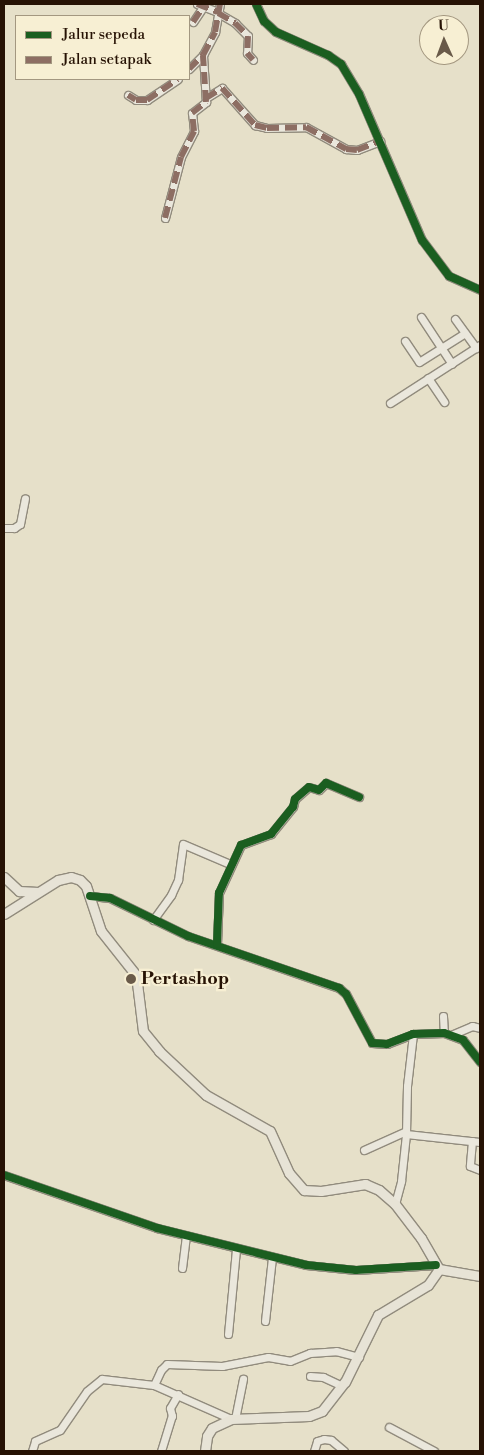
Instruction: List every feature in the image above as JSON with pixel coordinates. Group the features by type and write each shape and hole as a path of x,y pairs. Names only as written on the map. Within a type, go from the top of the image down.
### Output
{"main road":[{"path":"4,877 19,891 39,892"},
{"path":"4,914 64,878 75,877 84,883 101,931 136,975 142,1031 159,1051 206,1095 270,1131 289,1173 304,1190 321,1191 365,1184 379,1190 395,1204 437,1267 480,1276"},
{"path":"13,910 19,891"},
{"path":"207,1450 212,1428 233,1419 314,1415 325,1407 342,1386 359,1357 381,1311 428,1285 437,1267"}],"street":[{"path":"190,68 203,55 216,32 220,4"},
{"path":"256,4 260,14 276,32 328,55 341,64 352,79 415,225 437,263 452,279 480,290"},
{"path":"260,14 264,4"},
{"path":"193,22 200,5 235,22 248,36 246,53 253,60"},
{"path":"165,218 182,158 194,131 192,113 204,105 206,98 203,55"},
{"path":"128,95 136,100 147,100 177,80"},
{"path":"206,98 222,88 255,125 267,128 306,127 346,149 357,150 380,141"},
{"path":"421,317 452,364"},
{"path":"390,403 478,347 454,319"},
{"path":"404,341 418,362 465,333"},
{"path":"428,378 444,402"},
{"path":"4,528 14,528 20,524 24,498"},
{"path":"218,944 217,902 231,862 243,843 273,832 293,807 295,799 309,787 319,790 326,784 359,797"},
{"path":"153,920 172,895 178,880 183,844 231,862"},
{"path":"90,896 119,901 153,920 188,936 218,944 339,988 346,994 372,1043 387,1044 414,1034 448,1034 472,1026 480,1028"},
{"path":"443,1016 448,1034"},
{"path":"395,1204 401,1181 414,1034"},
{"path":"448,1034 463,1040 480,1062"},
{"path":"364,1150 406,1133 480,1142"},
{"path":"472,1141 470,1166 480,1170"},
{"path":"4,1175 186,1236 306,1266 356,1270 437,1267"},
{"path":"182,1268 186,1236"},
{"path":"228,1334 236,1250"},
{"path":"265,1321 272,1258"},
{"path":"154,1385 161,1370 168,1364 222,1366 268,1357 290,1361 310,1353 336,1351 359,1357"},
{"path":"310,1376 323,1377 342,1386"},
{"path":"32,1451 35,1441 60,1430 87,1390 100,1380 154,1385 233,1419 243,1378"},
{"path":"162,1451 172,1416 170,1408 178,1394"},
{"path":"390,1427 434,1451"},
{"path":"314,1451 318,1441 324,1439 332,1440 344,1451"}],"marked path":[{"path":"197,4 218,12"},
{"path":"190,68 203,55 215,32 220,4"},
{"path":"193,22 203,7"},
{"path":"218,13 235,23 248,36 247,53 253,60"},
{"path":"165,218 181,157 194,131 192,113 206,102 203,55"},
{"path":"128,95 136,100 147,100 177,80"},
{"path":"206,98 222,88 255,125 267,128 306,127 346,149 357,150 380,141"}],"cycle path":[{"path":"256,4 264,21 276,32 328,55 341,64 359,94 422,240 449,276 480,290"},
{"path":"217,944 219,893 241,845 271,834 293,807 295,799 309,787 319,790 326,783 359,797"},
{"path":"90,896 110,898 188,936 339,988 346,994 372,1043 387,1044 413,1034 444,1033 463,1040 480,1062"},
{"path":"4,1175 157,1228 306,1265 356,1270 436,1265"}],"place":[{"name":"Pertashop","path":"131,979"}]}
